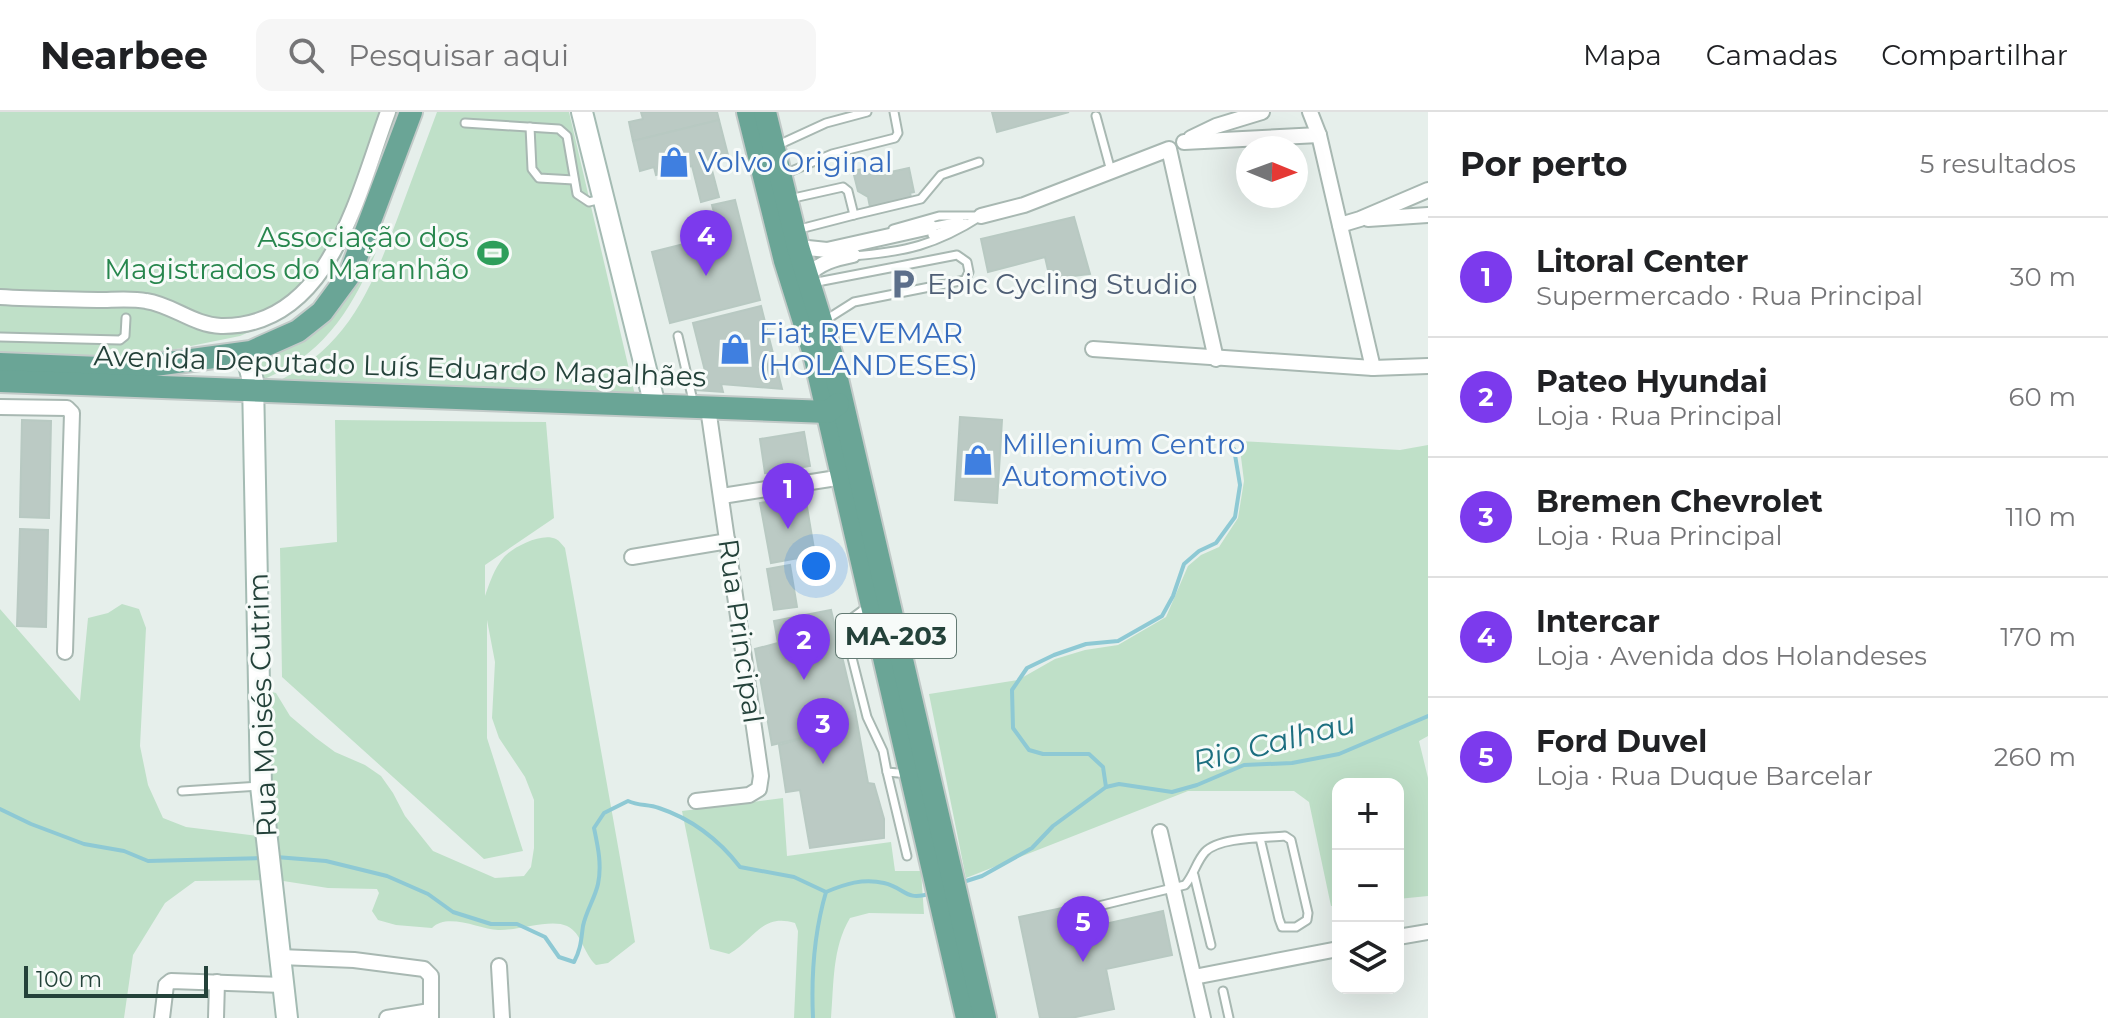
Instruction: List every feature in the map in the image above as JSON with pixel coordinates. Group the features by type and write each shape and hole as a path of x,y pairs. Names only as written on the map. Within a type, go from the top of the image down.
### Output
{"main road":[{"name":"Avenida Deputado Luís Eduardo Magalhães","path":"6,377 125,369 240,355 265,348 298,331 322,312 343,286 356,262 411,112"},
{"name":"MA-203","path":"764,115 796,239 822,322 843,477 911,775 942,872"},
{"name":"MA-203","path":"764,115 785,261 814,354 835,406 951,910 985,1018"},
{"name":"Avenida Deputado Luís Eduardo Magalhães","path":"6,377 253,391 701,408 835,406"},
{"name":"MA-203","path":"951,910 967,1018"}],"street":[{"path":"0,297 144,300 192,320 221,326 255,321 279,313 295,301 324,269 343,231 388,112"},
{"path":"582,112 655,406"},
{"path":"1184,142 1216,126 1262,112"},
{"path":"1310,112 1319,135 1373,368"},
{"path":"1184,142 1319,135"},
{"path":"981,216 1024,205 1169,149 1216,359"},
{"path":"1340,225 1428,190"},
{"path":"1360,219 1428,215"},
{"path":"796,239 827,250 931,231"},
{"path":"808,280 817,266 829,260 931,231"},
{"path":"1093,349 1373,368 1428,366"},
{"name":"Rua Moisés Cutrim","path":"240,355 251,369 253,391 261,786 287,1018"},
{"path":"6,377 2,407 67,408 72,413 65,652"},
{"path":"6,377 20,407"},
{"name":"Rua Principal","path":"696,801 749,795 759,789 761,783 722,496 701,408"},
{"path":"722,496 843,477"},
{"path":"632,557 728,541"},
{"path":"1160,832 1203,1018"},
{"path":"1404,936 1428,932"},
{"path":"1194,977 1332,950"},
{"path":"280,957 354,960 424,969 431,976 431,1014 387,1018"},
{"path":"499,966 502,1018"},
{"path":"162,1018 166,985 178,981 283,985"},
{"path":"216,1018 217,982"}],"lane":[{"path":"773,147 826,123 867,112"},
{"path":"780,176 832,154 895,138 898,133 894,112"},
{"path":"1096,116 1111,171"},
{"path":"465,123 559,129 567,136 577,194 589,202 603,199"},
{"path":"530,127 532,169 539,178 574,180"},
{"path":"1169,149 1184,142"},
{"path":"796,239 854,215 921,199 941,175 979,162"},
{"path":"786,200 843,187 848,191 854,215"},
{"path":"864,243 883,232 939,216 981,216"},
{"path":"931,231 981,216"},
{"path":"851,256 889,253 943,240 981,216"},
{"path":"808,280 957,255 967,262 969,272 965,280 854,302 822,322"},
{"path":"0,337 120,340 125,336 126,318"},
{"path":"678,336 701,408"},
{"path":"872,604 848,621 845,630 867,717 883,751 907,856"},
{"path":"887,772 911,775"},
{"path":"182,791 261,786"},
{"path":"1082,910 1185,885 1209,848 1234,840 1285,836 1291,840 1308,913 1307,920 1296,927 1282,927 1260,838"},
{"path":"1194,875 1211,945"},
{"path":"1223,991 1229,1018"}],"green space":[{"path":"0,112 394,112 341,257 301,304 277,320 240,336 122,360 0,356"},
{"name":"Associação dos Magistrados do Maranhão","path":"437,112 569,112 635,395 271,385 319,354 353,315 377,270"},
{"path":"376,252 356,294 331,330 299,360 257,382 255,360 295,342 326,318"},
{"path":"335,420 546,422 554,518 485,565 485,596 497,566 514,549 543,537 556,539 565,548 635,942 608,963 596,965 576,933 560,924 498,930 455,921 438,923 432,928 396,925 378,920 372,911 379,893 377,889 328,888 277,880 195,881 165,903 133,955 124,1018 0,1018 0,609 80,701 88,618 108,613 122,604 139,609 146,628 140,746 148,785 163,818 186,827 273,838 267,691 276,693 290,716 316,738 335,752 381,776 405,816 433,851 495,878 524,876 531,867 534,800 525,777 499,738 492,718 495,662 487,620 487,738 523,851 484,859 282,677 280,548 337,542"},
{"path":"1239,441 1400,450 1428,445 1428,736 1419,741 1428,778 1428,896 1404,898 1404,778 1332,778 1332,906 1309,802 1294,791 1188,791 966,878 929,694 1018,680 1055,659 1118,645 1166,617 1188,566 1201,555 1219,547 1238,518 1244,481"},
{"path":"783,798 787,856 891,842 895,871 921,871 924,914 869,913 850,918 837,954 831,1018 794,1018 798,931 795,923 775,921 767,924 729,954 710,949 682,811"}],"building":[{"path":"641,112 717,112 719,120 633,141 629,122 643,119"},
{"path":"992,112 1069,112 997,132"},
{"name":"Volvo Original","path":"719,120 728,155 709,159 719,197 701,202 692,166 656,175 654,167 640,171 633,141"},
{"path":"876,166 877,175 909,168 914,192 910,193 911,197 870,207 868,197 858,191 853,171"},
{"path":"735,200 760,300 670,323 652,252 720,235 712,205"},
{"path":"1074,217 1090,274 1050,279 1045,257 988,272 981,239"},
{"name":"Fiat REVEMAR (HOLANDESES)","path":"761,306 782,389 721,384 723,392 696,390 695,378 706,375 693,323"},
{"name":"Millenium Centro Automotivo","path":"960,417 1002,420 997,503 955,500"},
{"path":"22,420 51,421 49,518 20,517"},
{"path":"804,432 810,466 765,473 760,439"},
{"path":"805,495 815,555 771,563 760,503"},
{"path":"20,529 48,530 46,627 17,626"},
{"path":"790,565 797,607 774,610 767,569"},
{"path":"831,610 855,711 826,716 829,731 772,745 755,649 778,643 774,621"},
{"path":"855,711 868,783 874,784 884,819 884,838 810,848 800,790 786,792 779,745 829,731 826,716"},
{"path":"1072,906 1080,945 1100,941 1096,926 1163,911 1172,955 1106,969 1114,1009 1071,1018 1040,1018 1019,917"}],"waterway":[{"path":"1106,787 1103,767 1089,754 1043,754 1029,750 1013,728 1012,690 1027,668 1086,644 1118,641 1162,616 1184,564 1199,551 1216,543 1235,517 1240,485 1234,449"},
{"name":"Rio Calhau","path":"960,883 982,876 1032,848 1053,826 1106,787 1119,784 1172,792 1244,765 1292,763 1339,754 1428,716"},
{"path":"276,857 326,861 387,876 428,894 453,912 491,924 517,924 545,937 559,957 574,962 599,877 594,828 604,813 628,801 659,808 694,824 714,839 740,867 794,877 826,892"},
{"path":"0,809 84,844 124,851 148,861 264,858"},
{"path":"813,1018 814,954 826,892 847,884 869,881 891,885 910,895 932,893"}],"place":[{"name":"Volvo Original","path":"674,162"},
{"name":"Associação dos Magistrados do Maranhão","path":"493,253"},
{"name":"Intercar","path":"706,276"},
{"name":"Epic Cycling Studio","path":"903,284"},
{"name":"Fiat REVEMAR (HOLANDESES)","path":"735,349"},
{"name":"Millenium Centro Automotivo","path":"978,460"},
{"name":"Litoral Center","path":"788,529"},
{"name":"Pateo Hyundai","path":"804,680"},
{"name":"Bremen Chevrolet","path":"823,764"},
{"name":"Ford Duvel","path":"1083,962"}]}
